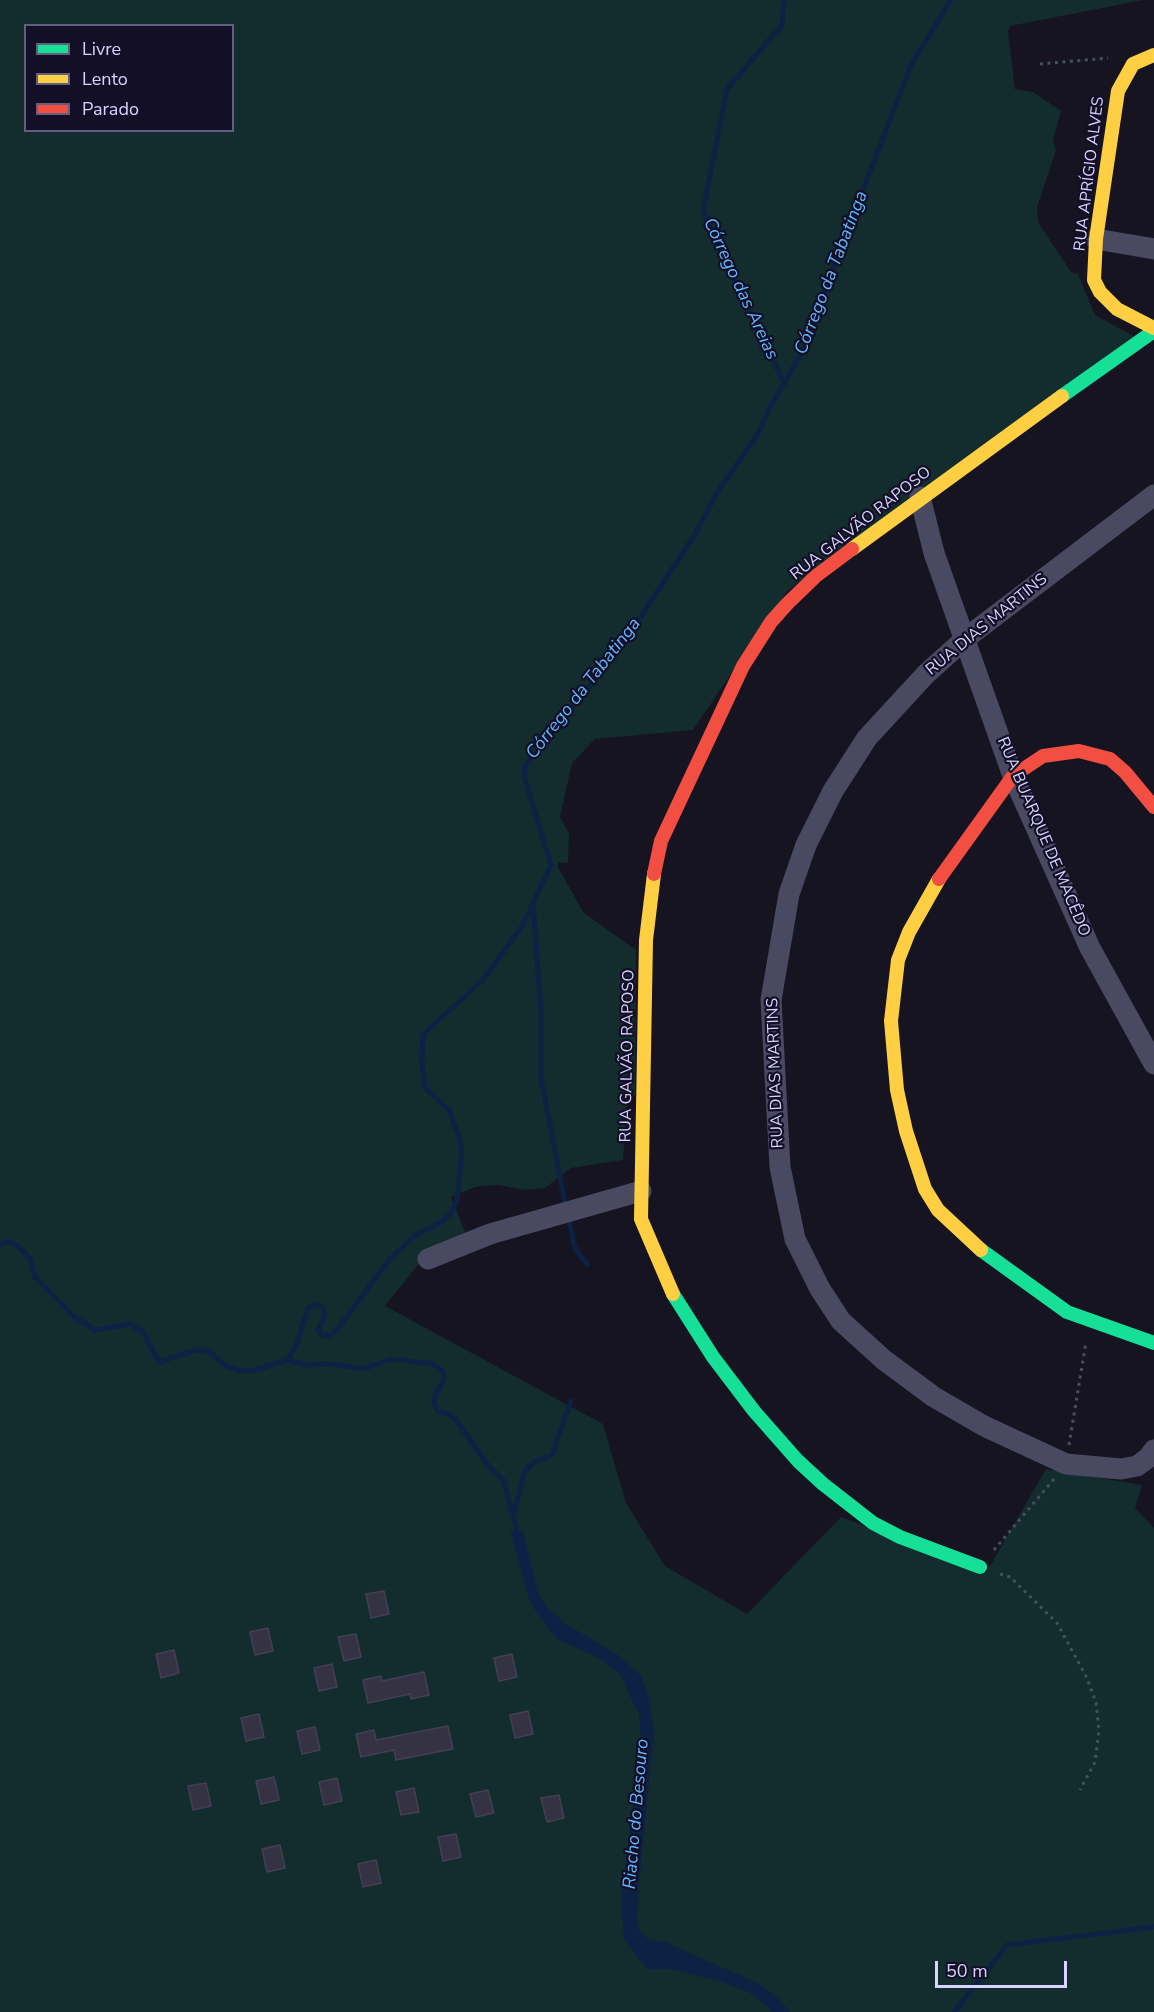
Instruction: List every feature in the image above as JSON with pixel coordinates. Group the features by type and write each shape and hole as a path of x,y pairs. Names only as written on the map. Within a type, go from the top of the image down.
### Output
{"street":[{"path":"1133,64 1154,55"},
{"name":"RUA APRÍGIO ALVES","path":"1133,64 1123,78 1118,91 1096,239 1094,280 1108,302 1154,330"},
{"path":"1096,239 1154,249"},
{"name":"RUA GALVÃO RAPOSO","path":"980,1567 900,1537 873,1523 798,1461 754,1411 713,1357 672,1290 641,1219 646,940 655,863 674,809 743,666 771,622 816,576 920,497 1154,330"},
{"name":"RUA DIAS MARTINS","path":"1154,495 966,638 926,674 867,738 833,791 806,845 789,894 771,1000 780,1167 795,1239 820,1289 841,1321 884,1360 934,1397 984,1426 1066,1464 1121,1469 1137,1466 1149,1458 1154,1450"},
{"name":"RUA BUARQUE DE MACÊDO","path":"920,497 934,553 1013,776 1090,948 1154,1064"},
{"path":"1154,807 1125,772 1110,759 1097,754 1079,751 1043,756 1013,776 937,882 909,932 898,960 891,1021 897,1090 915,1162 925,1189 938,1210 971,1243 1017,1279 1067,1312 1089,1322 1154,1343"},
{"path":"428,1259 490,1234 641,1191"}],"path":[{"path":"1040,64 1108,58 1133,64"},
{"path":"1080,1790 1095,1762 1099,1730 1096,1703 1087,1678 1057,1623 1010,1576 980,1567 1066,1464 1089,1322"}],"green space":[{"path":"0,0 1143,0 1010,26 1008,32 1015,89 1033,92 1061,111 1053,140 1056,150 1037,207 1038,222 1071,272 1078,274 1095,315 1135,337 787,591 693,730 595,739 572,763 560,817 569,833 568,863 558,862 558,867 583,912 636,950 635,1095 627,1099 623,1160 571,1168 545,1188 525,1190 498,1185 475,1187 451,1197 466,1234 429,1251 385,1306 603,1424 626,1503 665,1566 747,1614 841,1517 986,1573 1046,1469 1142,1485 1135,1508 1154,1528 1154,2012 0,2012"}],"water":[{"name":"Riacho do Besouro","path":"510,1531 523,1531 539,1595 549,1609 566,1624 618,1655 641,1676 648,1694 654,1733 639,1882 637,1922 639,1930 648,1939 665,1942 757,1983 778,1998 790,2012 774,2012 749,1992 722,1982 670,1969 647,1969 624,1940 621,1901 641,1741 639,1715 620,1674 601,1659 557,1639 536,1612 529,1598"}],"building":[{"path":"384,1591 389,1614 371,1618 366,1594"},
{"path":"268,1628 273,1651 255,1655 250,1632"},
{"path":"356,1634 361,1657 344,1661 338,1637"},
{"path":"174,1650 179,1673 161,1678 156,1654"},
{"path":"512,1654 517,1677 499,1681 494,1658"},
{"path":"332,1664 337,1687 319,1691 314,1668"},
{"path":"424,1672 429,1695 411,1699 410,1694 368,1703 363,1680 381,1676 382,1681"},
{"path":"528,1711 533,1734 515,1738 510,1715"},
{"path":"259,1714 264,1737 246,1741 241,1718"},
{"path":"448,1726 453,1749 396,1760 394,1750 361,1757 356,1734 374,1730 376,1740"},
{"path":"315,1727 320,1750 302,1754 297,1731"},
{"path":"274,1777 279,1800 261,1804 256,1781"},
{"path":"337,1778 342,1801 324,1805 319,1782"},
{"path":"206,1783 211,1806 193,1810 188,1786"},
{"path":"414,1788 419,1812 401,1815 396,1792"},
{"path":"488,1790 494,1813 476,1817 470,1794"},
{"path":"559,1795 564,1818 547,1822 541,1798"},
{"path":"456,1834 461,1857 443,1861 438,1837"},
{"path":"280,1845 285,1868 267,1872 262,1849"},
{"path":"376,1860 381,1883 363,1887 358,1864"}],"waterway":[{"name":"Córrego das Areias","path":"784,0 782,25 727,89 703,211 784,383"},
{"name":"Córrego da Tabatinga","path":"287,1360 296,1346 308,1308 318,1304 324,1308 324,1317 318,1330 322,1335 329,1336 337,1330 389,1260 414,1236 441,1222 451,1213 457,1201 462,1150 460,1140 449,1110 425,1088 422,1062 423,1034 482,981 523,925 551,865 524,776 525,766 618,651 694,536 718,491 758,434 771,405 804,349 912,63 951,0"},
{"path":"533,905 541,1010 541,1078 566,1208"},
{"path":"568,1217 575,1248 587,1264"},
{"name":"Córrego da Tabatinga","path":"0,1245 8,1241 20,1248 30,1259 35,1277 71,1314 94,1330 130,1324 143,1332 159,1362 196,1350 207,1350 226,1366 240,1371 255,1370 287,1360 306,1365 330,1364 356,1368 366,1368 391,1359 433,1364 443,1372 444,1379 435,1395 434,1404 438,1411 451,1415 457,1421 486,1463 504,1481 519,1539"},
{"path":"514,1513 525,1471 534,1462 552,1455 571,1401"},
{"path":"954,2012 1007,1945 1154,1927"}],"traffic: fast":[{"path":"1062,396 1154,331"},
{"path":"981,1250 1067,1312 1154,1343"},
{"path":"673,1294 713,1357 754,1411 798,1461 823,1484 873,1523 900,1537 980,1567"}],"traffic: slow":[{"path":"1154,55 1133,64 1118,91 1096,239 1094,280 1100,292 1117,309 1154,328"},
{"path":"852,549 1062,396"},
{"path":"654,874 646,940 641,1219 673,1294"},
{"path":"939,879 909,932 898,960 891,1021 897,1090 906,1131 925,1189 938,1210 981,1250"}],"traffic: jam":[{"path":"654,874 661,841 743,666 771,622 787,604 816,576 852,549"},
{"path":"939,879 1013,776 1043,756 1079,751 1110,759 1125,772 1154,807"}]}
